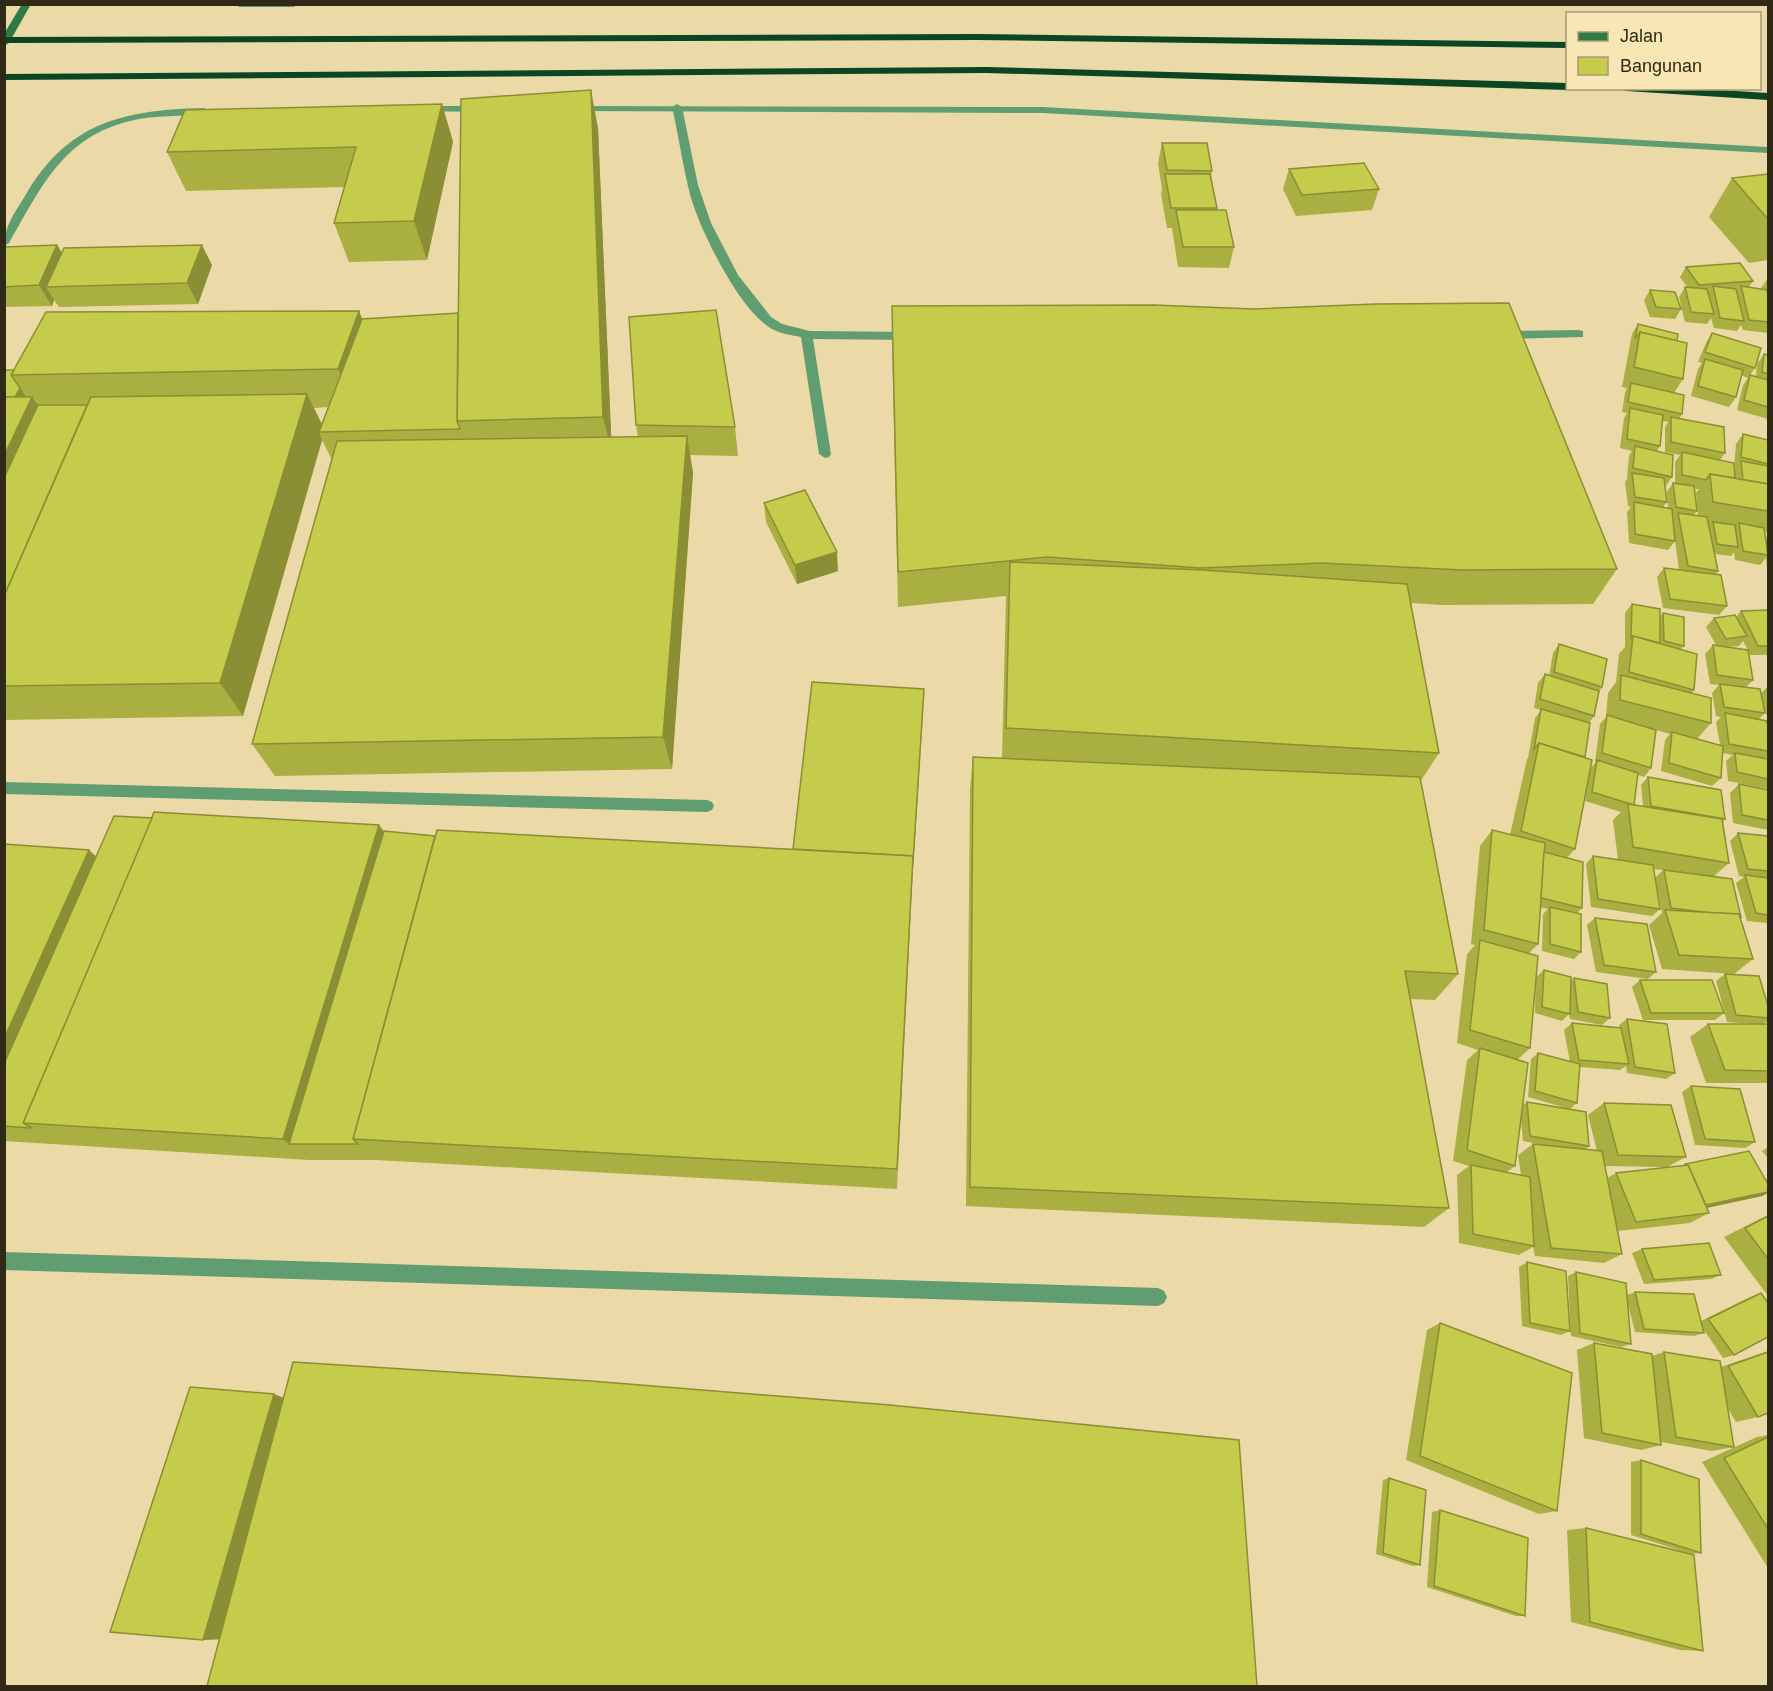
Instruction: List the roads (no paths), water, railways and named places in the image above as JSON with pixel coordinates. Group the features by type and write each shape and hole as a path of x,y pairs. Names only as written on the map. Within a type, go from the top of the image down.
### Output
{"highway":[{"path":"5,41 977,37 1566,45"},
{"path":"4,77 987,69 1566,87"},
{"path":"1658,90 1768,97"}],"main road":[{"path":"5,41 27,5"}],"street":[{"path":"239,4 294,4"},
{"path":"677,107 700,210 737,283 758,312 777,327 806,333 852,336 924,336"},
{"path":"570,108 1042,110 1768,150"},
{"path":"416,109 487,109"},
{"path":"4,243 47,170 81,135 127,116 166,111 213,111"},
{"path":"806,333 825,454"},
{"path":"1484,335 1580,334"},
{"path":"4,788 707,806"},
{"path":"4,1261 1158,1297"}]}
